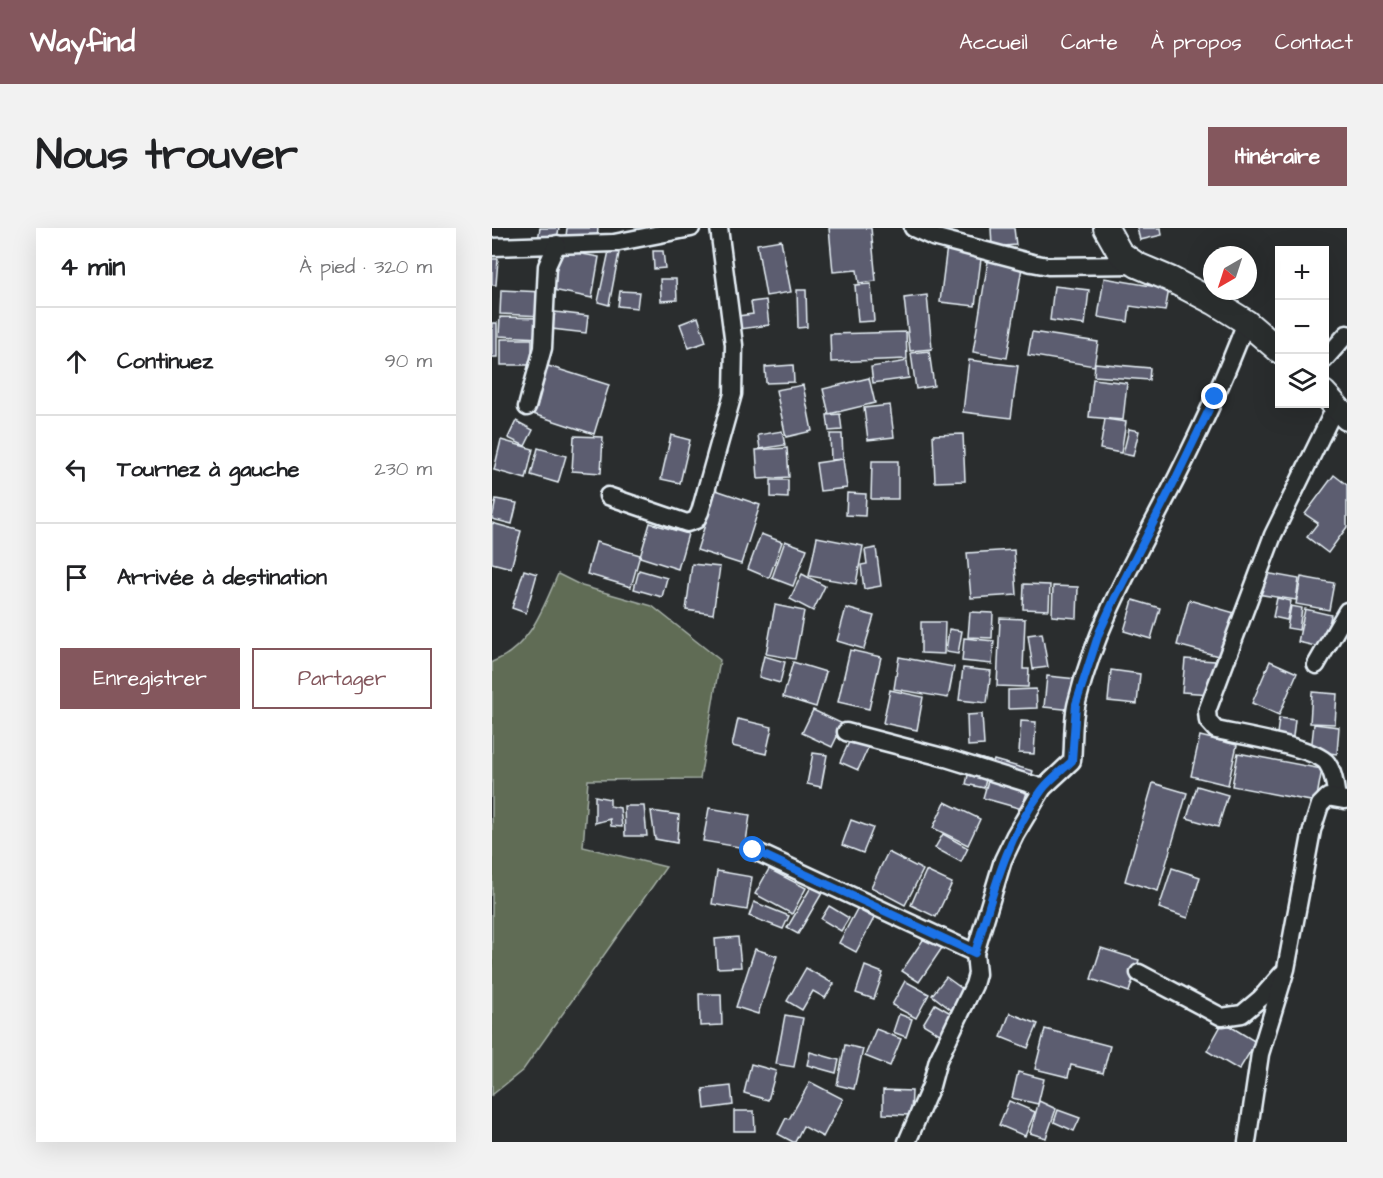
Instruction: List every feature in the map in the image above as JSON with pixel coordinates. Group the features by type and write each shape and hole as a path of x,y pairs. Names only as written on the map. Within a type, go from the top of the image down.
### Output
{"street":[{"path":"492,247 614,243 691,228"},
{"path":"608,496 687,523 696,520 700,512 733,394 734,345 719,228"},
{"path":"913,228 933,237 1048,266 1137,265"},
{"path":"1106,228 1120,253 1137,265 1170,279 1246,322 1275,347"},
{"path":"526,407 543,348 547,266 557,244"},
{"path":"908,1142 931,1086 938,1059 974,984 977,974 975,953 1003,860 1015,835 1043,789 1072,761 1076,704 1099,633 1177,476 1219,387 1246,322"},
{"path":"1329,354 1347,334"},
{"path":"1336,406 1273,536 1207,711 1208,721 1216,730 1318,755 1326,762 1342,800"},
{"path":"1316,664 1347,611"},
{"path":"846,732 946,758 1043,789"},
{"path":"1247,1142 1260,1054 1286,969 1312,830 1320,805 1328,797 1342,800"},
{"path":"753,850 975,953"},
{"path":"1139,973 1222,1017 1242,1014 1261,998 1286,969"}],"green space":[{"path":"558,574 582,586 652,606 720,660 700,779 588,780 583,847 666,867 523,1070 492,1095 492,662 505,656 526,637 541,613"}],"building":[{"path":"540,228 559,228 556,244 538,240"},
{"path":"567,228 598,228 597,240 566,236"},
{"path":"829,228 871,228 876,281 859,283 857,270 833,272"},
{"path":"991,228 1014,228 1016,245 992,247"},
{"path":"1137,228 1161,228 1162,235 1140,240"},
{"path":"781,240 791,292 766,296 757,244"},
{"path":"947,246 982,251 975,306 940,302"},
{"path":"560,250 599,257 592,298 553,290"},
{"path":"609,251 619,253 609,305 598,302"},
{"path":"653,251 663,251 665,268 654,269"},
{"path":"989,255 1023,261 1007,358 973,352"},
{"path":"492,259 498,259 496,285 492,285"},
{"path":"1104,278 1169,289 1165,311 1130,306 1128,322 1098,317"},
{"path":"660,279 676,279 677,300 661,301"},
{"path":"871,284 874,321 858,322 855,285"},
{"path":"1054,286 1089,290 1085,325 1050,320"},
{"path":"501,290 543,292 542,316 500,314"},
{"path":"797,290 806,290 807,327 798,328"},
{"path":"620,291 639,292 637,308 618,306"},
{"path":"927,295 932,349 910,351 904,298"},
{"path":"766,300 769,325 740,329 738,316 753,314 751,302"},
{"path":"555,312 588,316 586,333 552,329"},
{"path":"500,317 541,318 540,338 499,336"},
{"path":"698,317 706,342 689,348 680,324"},
{"path":"492,323 497,323 497,357 492,357"},
{"path":"906,332 907,359 831,362 830,334"},
{"path":"1032,332 1098,342 1094,366 1028,355"},
{"path":"501,339 532,339 532,365 501,365"},
{"path":"929,351 934,386 916,389 911,353"},
{"path":"969,360 1018,366 1011,418 963,412"},
{"path":"907,361 909,378 873,383 871,367"},
{"path":"1095,363 1150,368 1149,380 1094,376"},
{"path":"545,365 609,385 594,434 530,413"},
{"path":"793,365 794,382 766,383 765,367"},
{"path":"869,378 875,403 829,414 823,389"},
{"path":"1093,379 1127,383 1123,420 1089,417"},
{"path":"803,385 812,431 786,437 776,390"},
{"path":"890,405 894,437 868,440 864,408"},
{"path":"840,414 842,430 829,431 827,415"},
{"path":"1105,419 1126,422 1121,453 1100,449"},
{"path":"516,421 533,430 525,446 508,438"},
{"path":"1129,429 1139,431 1133,456 1123,454"},
{"path":"782,431 785,445 760,449 758,435"},
{"path":"830,434 842,434 843,459 831,460"},
{"path":"963,434 965,481 935,482 933,435"},
{"path":"671,435 690,440 680,483 661,479"},
{"path":"574,436 603,437 601,473 572,471"},
{"path":"501,440 533,449 526,479 494,470"},
{"path":"538,448 566,456 558,483 531,475"},
{"path":"787,448 789,477 758,479 756,450"},
{"path":"843,459 847,488 820,491 816,463"},
{"path":"872,461 898,461 898,499 871,499"},
{"path":"1334,475 1347,485 1347,527 1328,553 1307,537 1318,523 1305,514"},
{"path":"771,480 788,480 788,498 771,497"},
{"path":"716,490 760,505 741,564 697,550"},
{"path":"847,493 866,494 865,516 846,515"},
{"path":"496,499 517,503 512,524 492,519"},
{"path":"492,523 521,531 511,568 492,563"},
{"path":"650,523 688,534 678,569 640,557"},
{"path":"761,534 782,542 769,578 748,569"},
{"path":"817,537 863,546 856,584 809,576"},
{"path":"785,541 807,549 793,586 772,578"},
{"path":"596,542 640,555 631,587 587,574"},
{"path":"876,548 881,586 864,589 861,565 867,564 865,550"},
{"path":"1014,550 1017,595 971,598 967,553"},
{"path":"692,564 720,567 713,614 686,610"},
{"path":"524,570 537,574 526,613 512,608"},
{"path":"639,570 667,578 662,597 634,589"},
{"path":"1260,572 1299,579 1296,600 1257,594"},
{"path":"802,574 825,586 813,611 790,599"},
{"path":"1301,577 1334,583 1329,610 1296,604"},
{"path":"1024,584 1050,585 1049,610 1023,609"},
{"path":"1053,586 1078,587 1077,618 1052,616"},
{"path":"1277,598 1291,601 1287,620 1273,617"},
{"path":"1133,600 1160,608 1151,639 1124,631"},
{"path":"1189,600 1238,614 1226,658 1177,645"},
{"path":"775,605 804,611 795,659 766,654"},
{"path":"1291,606 1302,608 1299,630 1287,628"},
{"path":"846,608 874,616 864,649 837,641"},
{"path":"1305,609 1331,615 1324,648 1298,642"},
{"path":"970,612 993,613 992,638 968,637"},
{"path":"1000,618 1025,619 1023,669 1029,669 1028,687 997,686"},
{"path":"921,622 945,622 944,654 921,653"},
{"path":"949,629 962,631 958,654 946,652"},
{"path":"1042,633 1048,667 1033,669 1028,635"},
{"path":"964,638 994,641 992,664 962,661"},
{"path":"850,650 881,657 869,709 838,702"},
{"path":"764,656 785,662 780,683 759,677"},
{"path":"899,657 954,667 948,698 894,689"},
{"path":"1185,659 1215,661 1212,694 1182,692"},
{"path":"1270,661 1297,673 1279,715 1252,703"},
{"path":"793,662 826,672 816,707 783,697"},
{"path":"963,668 991,671 987,703 959,700"},
{"path":"1111,670 1140,674 1137,704 1108,701"},
{"path":"1047,676 1077,679 1074,710 1044,707"},
{"path":"1036,689 1037,708 1008,709 1008,690"},
{"path":"890,690 923,697 917,730 883,723"},
{"path":"1312,692 1337,694 1335,724 1310,723"},
{"path":"813,710 843,724 832,747 802,733"},
{"path":"982,714 984,745 968,746 967,715"},
{"path":"1279,718 1295,720 1292,744 1276,742"},
{"path":"738,719 772,727 766,754 732,746"},
{"path":"1021,721 1036,722 1034,754 1019,753"},
{"path":"1314,724 1339,727 1337,754 1311,751"},
{"path":"855,729 873,737 858,770 840,762"},
{"path":"1200,736 1237,745 1228,785 1191,776"},
{"path":"813,753 827,755 821,787 807,784"},
{"path":"1238,753 1322,769 1316,802 1232,786"},
{"path":"972,757 990,761 984,788 966,784"},
{"path":"994,760 1033,771 1022,809 983,798"},
{"path":"1153,783 1187,793 1158,891 1125,881"},
{"path":"1197,786 1228,795 1218,827 1187,818"},
{"path":"595,796 610,799 610,806 620,808 622,827 611,826 610,819 595,823"},
{"path":"945,802 980,819 968,845 933,828"},
{"path":"624,806 644,806 647,836 625,836"},
{"path":"709,808 750,815 745,848 703,841"},
{"path":"651,811 679,815 677,843 655,839"},
{"path":"851,820 873,828 863,853 842,845"},
{"path":"943,834 968,848 961,862 935,848"},
{"path":"888,852 923,870 905,905 871,887"},
{"path":"1172,868 1200,877 1188,918 1159,908"},
{"path":"769,869 806,888 792,914 755,894"},
{"path":"717,871 752,877 747,910 712,904"},
{"path":"926,871 952,883 936,917 911,905"},
{"path":"814,882 825,888 798,934 787,928"},
{"path":"754,902 789,916 783,929 749,916"},
{"path":"829,906 849,918 841,931 821,919"},
{"path":"857,909 874,918 856,952 839,943"},
{"path":"927,934 944,945 919,982 902,971"},
{"path":"738,937 741,967 717,968 715,939"},
{"path":"1101,948 1139,960 1129,992 1091,979"},
{"path":"755,949 777,956 758,1014 736,1007"},
{"path":"865,966 883,973 874,999 856,993"},
{"path":"806,968 834,984 825,998 813,991 802,1010 787,1001"},
{"path":"946,977 968,993 954,1012 932,995"},
{"path":"905,981 929,994 916,1018 892,1005"},
{"path":"699,994 721,994 722,1025 700,1026"},
{"path":"935,1004 956,1016 943,1036 923,1024"},
{"path":"1010,1013 1038,1024 1028,1048 1001,1037"},
{"path":"899,1014 912,1019 906,1037 893,1032"},
{"path":"785,1015 803,1018 794,1067 776,1064"},
{"path":"1223,1022 1256,1042 1239,1070 1207,1051"},
{"path":"876,1029 901,1039 890,1066 865,1056"},
{"path":"1045,1029 1110,1046 1103,1073 1071,1065 1068,1077 1035,1069"},
{"path":"845,1045 863,1049 854,1089 837,1085"},
{"path":"810,1052 839,1060 836,1073 807,1065"},
{"path":"751,1064 776,1071 768,1100 744,1093"},
{"path":"1018,1072 1044,1079 1038,1104 1012,1098"},
{"path":"810,1082 843,1099 823,1137 803,1126 793,1142 778,1134"},
{"path":"731,1086 733,1105 705,1109 703,1089"},
{"path":"883,1090 912,1091 911,1115 883,1114"},
{"path":"1009,1101 1035,1112 1025,1136 999,1125"},
{"path":"1039,1101 1056,1109 1046,1138 1030,1133"},
{"path":"1058,1110 1080,1118 1074,1131 1054,1122"},
{"path":"734,1111 754,1111 755,1131 734,1131"}],"route":[{"path":"753,850 975,953 1003,860 1015,835 1043,789 1072,761 1076,704 1099,633 1215,397"}]}
